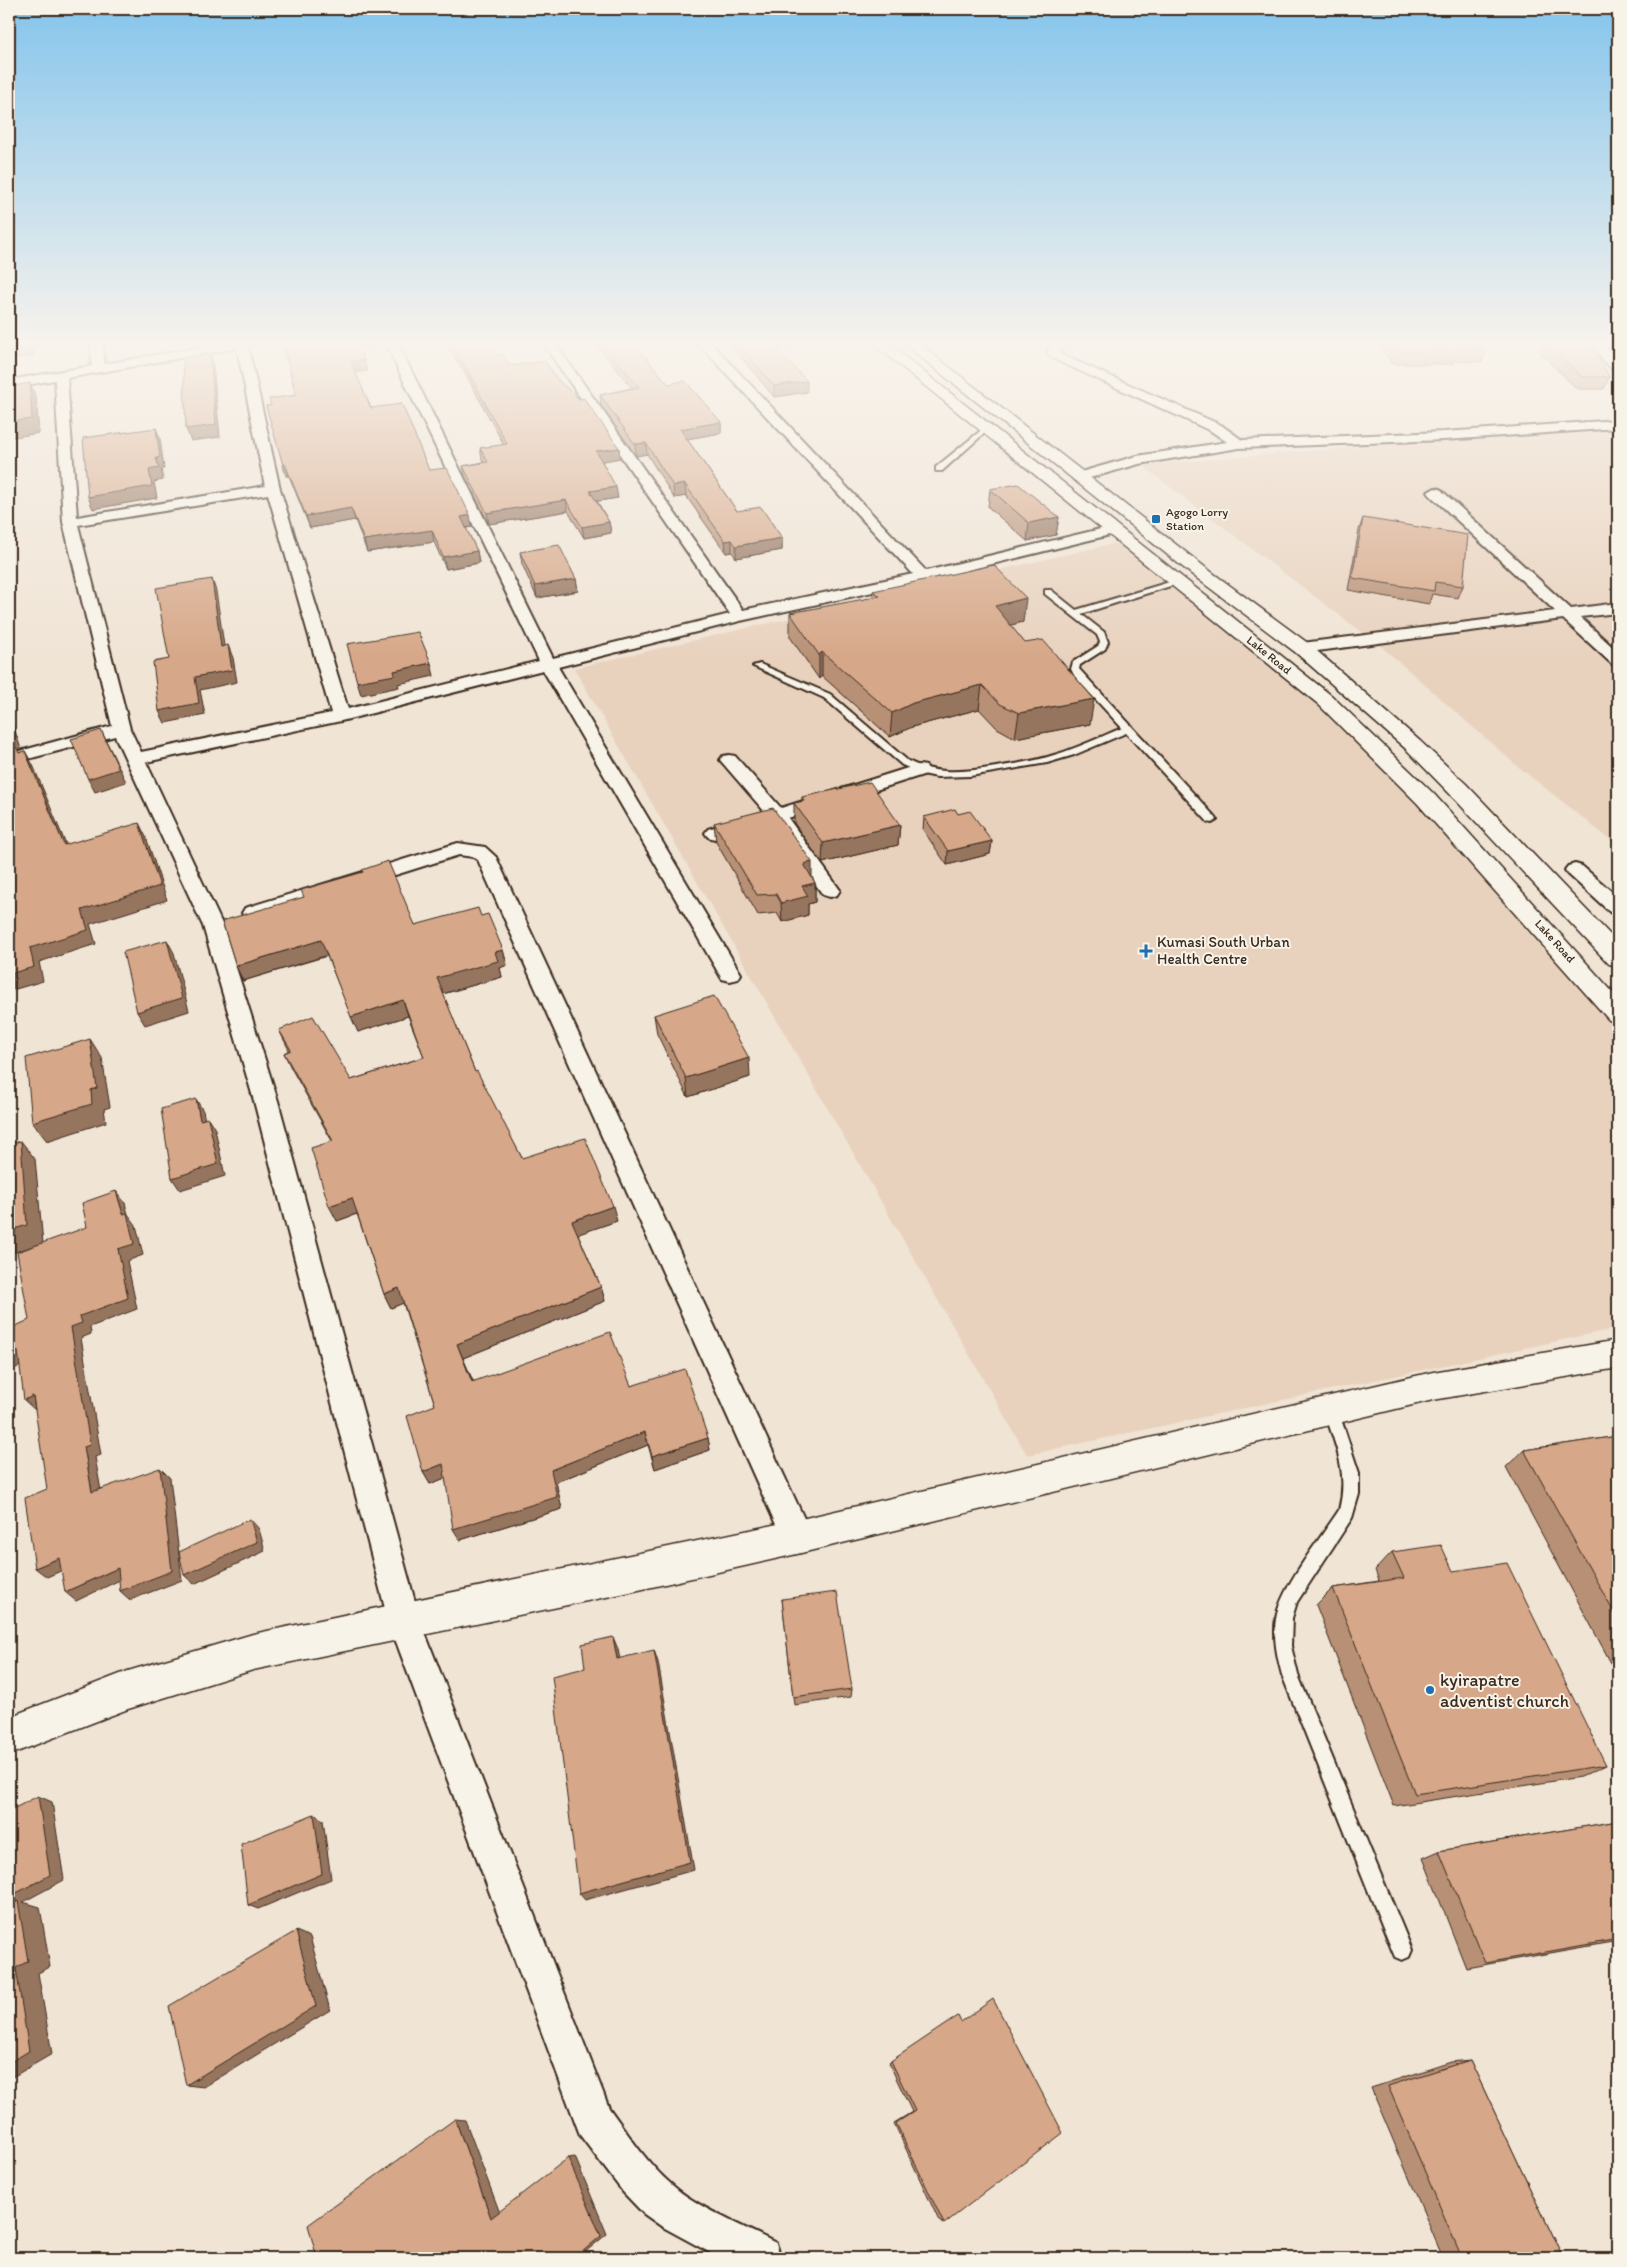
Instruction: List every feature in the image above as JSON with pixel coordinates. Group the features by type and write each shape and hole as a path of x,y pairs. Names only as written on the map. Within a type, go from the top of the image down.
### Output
{"main road":[{"name":"Lake Road","path":"1010,448 1176,583 1325,700 1425,798 1528,911 1618,1014"},
{"name":"Lake Road","path":"1042,448 1200,572 1302,648 1413,745 1458,789 1618,958"},
{"path":"9,1736 128,1690 253,1652 621,1576 797,1537 1433,1386 1618,1354"}],"street":[{"path":"65,448 70,522 121,729 212,926 266,1101 404,1620 594,2121 637,2178 658,2200 675,2212 761,2258"},
{"path":"265,448 273,489 342,716"},
{"path":"443,448 548,664 730,974"},
{"path":"624,448 739,616"},
{"path":"802,448 923,576"},
{"path":"1079,477 1137,460 1215,448"},
{"path":"70,522 273,489"},
{"path":"1435,492 1618,661"},
{"path":"135,759 342,716 739,616 923,576 1113,530"},
{"path":"1302,648 1618,608"},
{"path":"9,759 121,729"},
{"path":"729,760 776,814 830,890"},
{"path":"715,833 835,798 920,770"},
{"path":"212,926 435,855 464,849 478,852 486,857 797,1537"},
{"path":"1575,870 1618,908"}],"lane":[{"path":"939,469 964,448"},
{"path":"1074,613 1176,583"},
{"path":"1048,592 1101,634 1104,642 1102,647 1082,658 1076,664 1078,675 1212,820"},
{"path":"757,666 827,696 905,763 940,776 959,776 1035,763 1060,756 1128,729"},
{"path":"1332,1410 1351,1473 1351,1494 1346,1514 1290,1598 1284,1618 1283,1646 1290,1675 1402,1950"}],"shaded area":[{"path":"1345,448 1618,448 1618,846 1516,765 1383,648 1141,465"},
{"name":"Kumasi South Urban Health Centre","path":"1116,543 1344,720 1492,872 1618,1031 1618,1328 1027,1455 574,668"}],"building":[{"path":"84,448 159,448 160,457 156,458 159,468 149,470 152,486 88,497"},
{"path":"278,448 420,448 429,470 447,468 470,515 461,517 477,551 443,557 432,530 364,540 351,508 306,516 285,464 283,465"},
{"path":"480,448 619,448 596,451 616,487 590,491 609,522 582,527 566,500 487,513 463,466 488,462"},
{"path":"649,448 693,448 737,511 761,507 782,538 736,546 732,540 725,541 685,484 673,486"},
{"path":"1018,484 1059,517 1029,523 990,489"},
{"path":"1363,518 1468,535 1463,586 1435,582 1434,591 1352,578"},
{"path":"559,545 576,579 535,586 520,552"},
{"path":"994,565 1026,598 995,606 1025,643 1043,640 1094,699 1019,713 1000,704 982,685 913,703 892,713 822,652 819,655 790,613 880,596 873,591"},
{"path":"212,579 221,647 228,645 232,670 195,677 199,703 159,711 153,662 169,659 156,588"},
{"path":"418,632 431,663 394,671 395,675 357,682 347,644"},
{"path":"9,722 13,735 9,736"},
{"path":"101,730 119,769 88,779 71,739"},
{"path":"17,748 19,753 25,751 64,845 139,823 160,886 82,910 88,930 30,948 34,967 9,974 9,750"},
{"path":"870,782 900,825 823,843 794,803 804,801 802,797"},
{"path":"773,808 812,862 804,864 815,883 802,886 808,896 781,903 776,894 757,895 714,823"},
{"path":"955,809 958,814 970,811 992,841 948,851 924,817"},
{"path":"388,861 415,925 478,908 481,916 488,914 503,950 495,952 498,961 437,978 475,1072 477,1071 522,1158 585,1138 613,1206 572,1221 601,1287 457,1344 472,1382 610,1332 631,1386 685,1369 708,1438 652,1456 645,1432 551,1470 557,1497 453,1529 443,1464 423,1472 407,1416 435,1405 399,1288 384,1294 352,1198 329,1206 311,1148 333,1141 284,1053 291,1050 279,1030 313,1016 351,1080 424,1057 403,1000 351,1017 321,940 236,966 222,921 304,897 301,890 363,872 362,870"},
{"path":"167,940 182,998 137,1012 123,952"},
{"path":"714,996 749,1058 686,1078 654,1015"},
{"path":"90,1039 97,1088 91,1090 92,1104 32,1122 26,1058"},
{"path":"196,1099 200,1120 208,1118 218,1164 172,1178 161,1109"},
{"path":"21,1141 27,1225 9,1231 9,1144"},
{"path":"116,1191 123,1214 127,1213 134,1244 118,1249 128,1298 80,1316 82,1323 71,1327 90,1445 84,1447 92,1492 160,1468 172,1571 120,1591 118,1568 65,1592 59,1558 35,1568 25,1498 47,1489 33,1396 24,1400 18,1351 9,1355 9,1329 29,1320 17,1252 87,1227 82,1203"},
{"path":"1618,1436 1618,1620 1524,1450"},
{"path":"250,1519 257,1542 184,1575 179,1552"},
{"path":"1441,1545 1453,1571 1507,1563 1606,1765 1415,1794 1333,1588 1404,1578 1392,1552"},
{"path":"837,1592 852,1689 793,1697 782,1599"},
{"path":"613,1637 617,1659 654,1650 690,1862 579,1893 552,1676 585,1668 582,1644"},
{"path":"38,1796 50,1875 9,1897 9,1811"},
{"path":"314,1814 322,1874 248,1905 241,1844"},
{"path":"1618,1821 1618,1939 1485,1963 1439,1851"},
{"path":"18,1901 28,1961 16,1968 29,2051 9,2063 9,1906"},
{"path":"296,1931 316,2006 186,2085 169,2006"},
{"path":"993,1999 1063,2133 944,2224 896,2123 915,2111 891,2061 958,2016 961,2022"},
{"path":"1470,2060 1563,2258 1462,2258 1388,2086"},
{"path":"455,2119 491,2218 568,2158 601,2236 575,2258 317,2258 308,2225"}],"place":[{"name":"Agogo Lorry Station","path":"1156,519"},
{"name":"Kumasi South Urban Health Centre","path":"1146,951"},
{"name":"kyirapatre adventist church","path":"1430,1690"}]}
